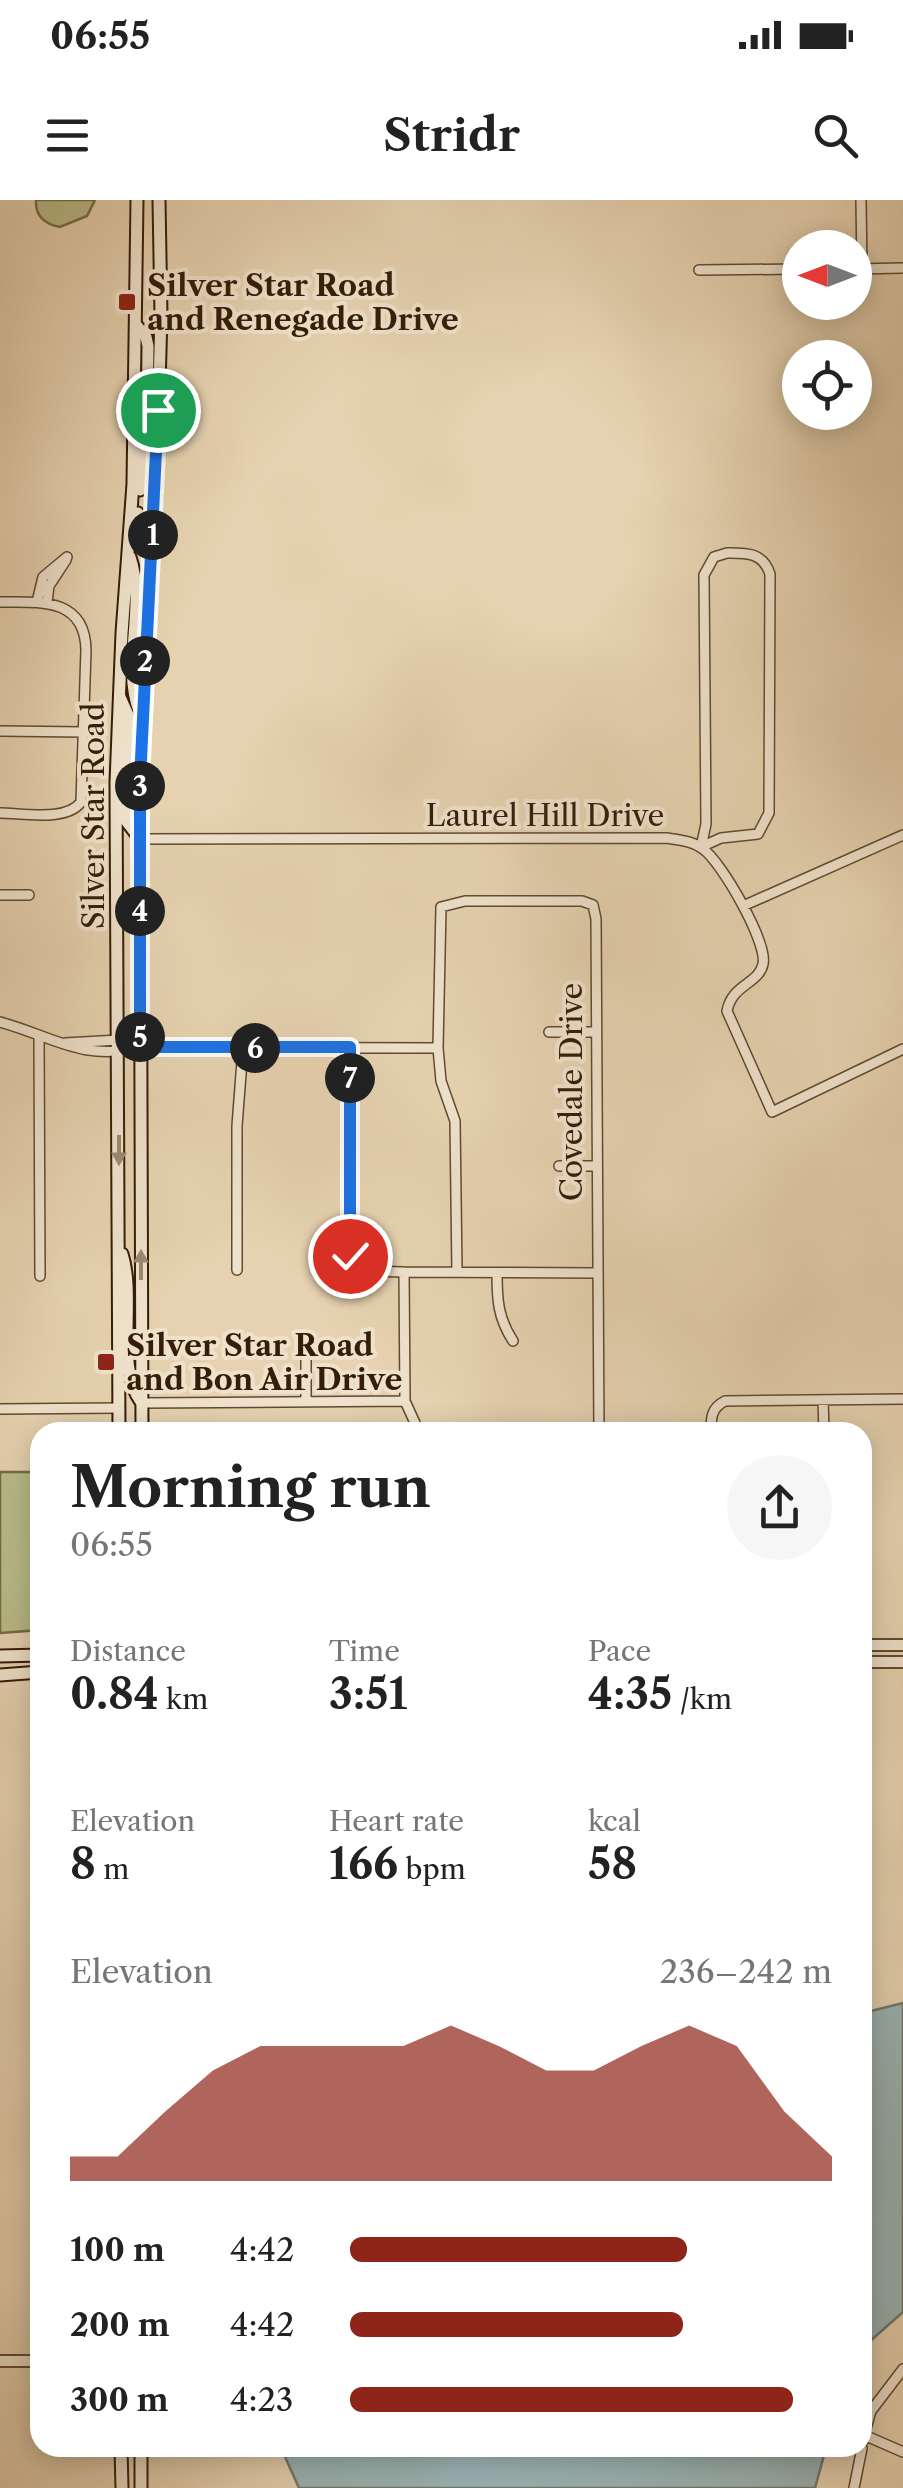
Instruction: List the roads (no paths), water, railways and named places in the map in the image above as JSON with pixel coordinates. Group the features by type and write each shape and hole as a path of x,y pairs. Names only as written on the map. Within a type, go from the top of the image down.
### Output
{"main road":[{"name":"Silver Star Road","path":"120,1422 116,782 135,426 137,200"},
{"name":"Silver Star Road","path":"142,1422 140,839 142,720 157,458 160,200"},
{"path":"137,326 148,346 147,429 157,458"},
{"path":"135,426 143,455 138,530 152,552"},
{"path":"128,552 137,579 132,691 142,720"},
{"path":"118,693 128,715 127,822 140,839"},
{"path":"119,1245 128,1272 132,1390 142,1403"},
{"path":"0,1656 30,1656"},
{"path":"0,1675 30,1673"},
{"path":"122,2457 122,2488"},
{"path":"141,2457 141,2488"}],"street":[{"path":"860,230 861,200"},
{"path":"872,268 903,268"},
{"path":"699,270 782,269"},
{"path":"750,554 767,564 770,574 769,813 758,834 721,838 701,847 706,824 704,575 714,557 750,554"},
{"path":"0,602 42,602 64,608 80,622 86,634 80,802 76,810 62,813 0,814"},
{"path":"0,731 84,732"},
{"path":"743,906 903,835"},
{"name":"Laurel Hill Drive","path":"140,839 666,838 701,847 712,856 743,906 764,955 764,966 738,988 727,1011 772,1112 903,1049"},
{"path":"0,895 29,895"},
{"name":"Covedale Drive","path":"438,1048 442,907 466,902 593,904 598,1422"},
{"path":"0,1022 57,1044 92,1039 140,1047 438,1048 441,1081 455,1121 457,1272"},
{"path":"549,1032 596,1032"},
{"path":"39,1038 40,1276"},
{"path":"350,1047 350,1256 356,1267 404,1272 597,1273"},
{"path":"237,1270 237,1126 242,1048"},
{"path":"559,1166 596,1166"},
{"path":"404,1272 405,1401 415,1422"},
{"path":"497,1273 498,1310 513,1341"},
{"path":"306,1348 306,1402"},
{"path":"711,1422 716,1405 725,1401 903,1399"},
{"path":"823,1400 824,1422"},
{"path":"142,1403 405,1401"},
{"path":"0,1408 119,1408"},
{"path":"872,1645 903,1645"},
{"path":"872,1662 903,1662"},
{"path":"0,2361 30,2361"},
{"path":"872,2410 903,2370"},
{"path":"872,2444 903,2452"},
{"path":"854,2488 860,2457"}],"water":[{"path":"903,2003 903,2312 872,2339 872,2011"},
{"path":"285,2457 824,2457 815,2488 299,2488"}],"place":[{"name":"Silver Star Road and Renegade Drive","path":"127,302"},
{"name":"Silver Star Road and Bon Air Drive","path":"106,1362"}]}
